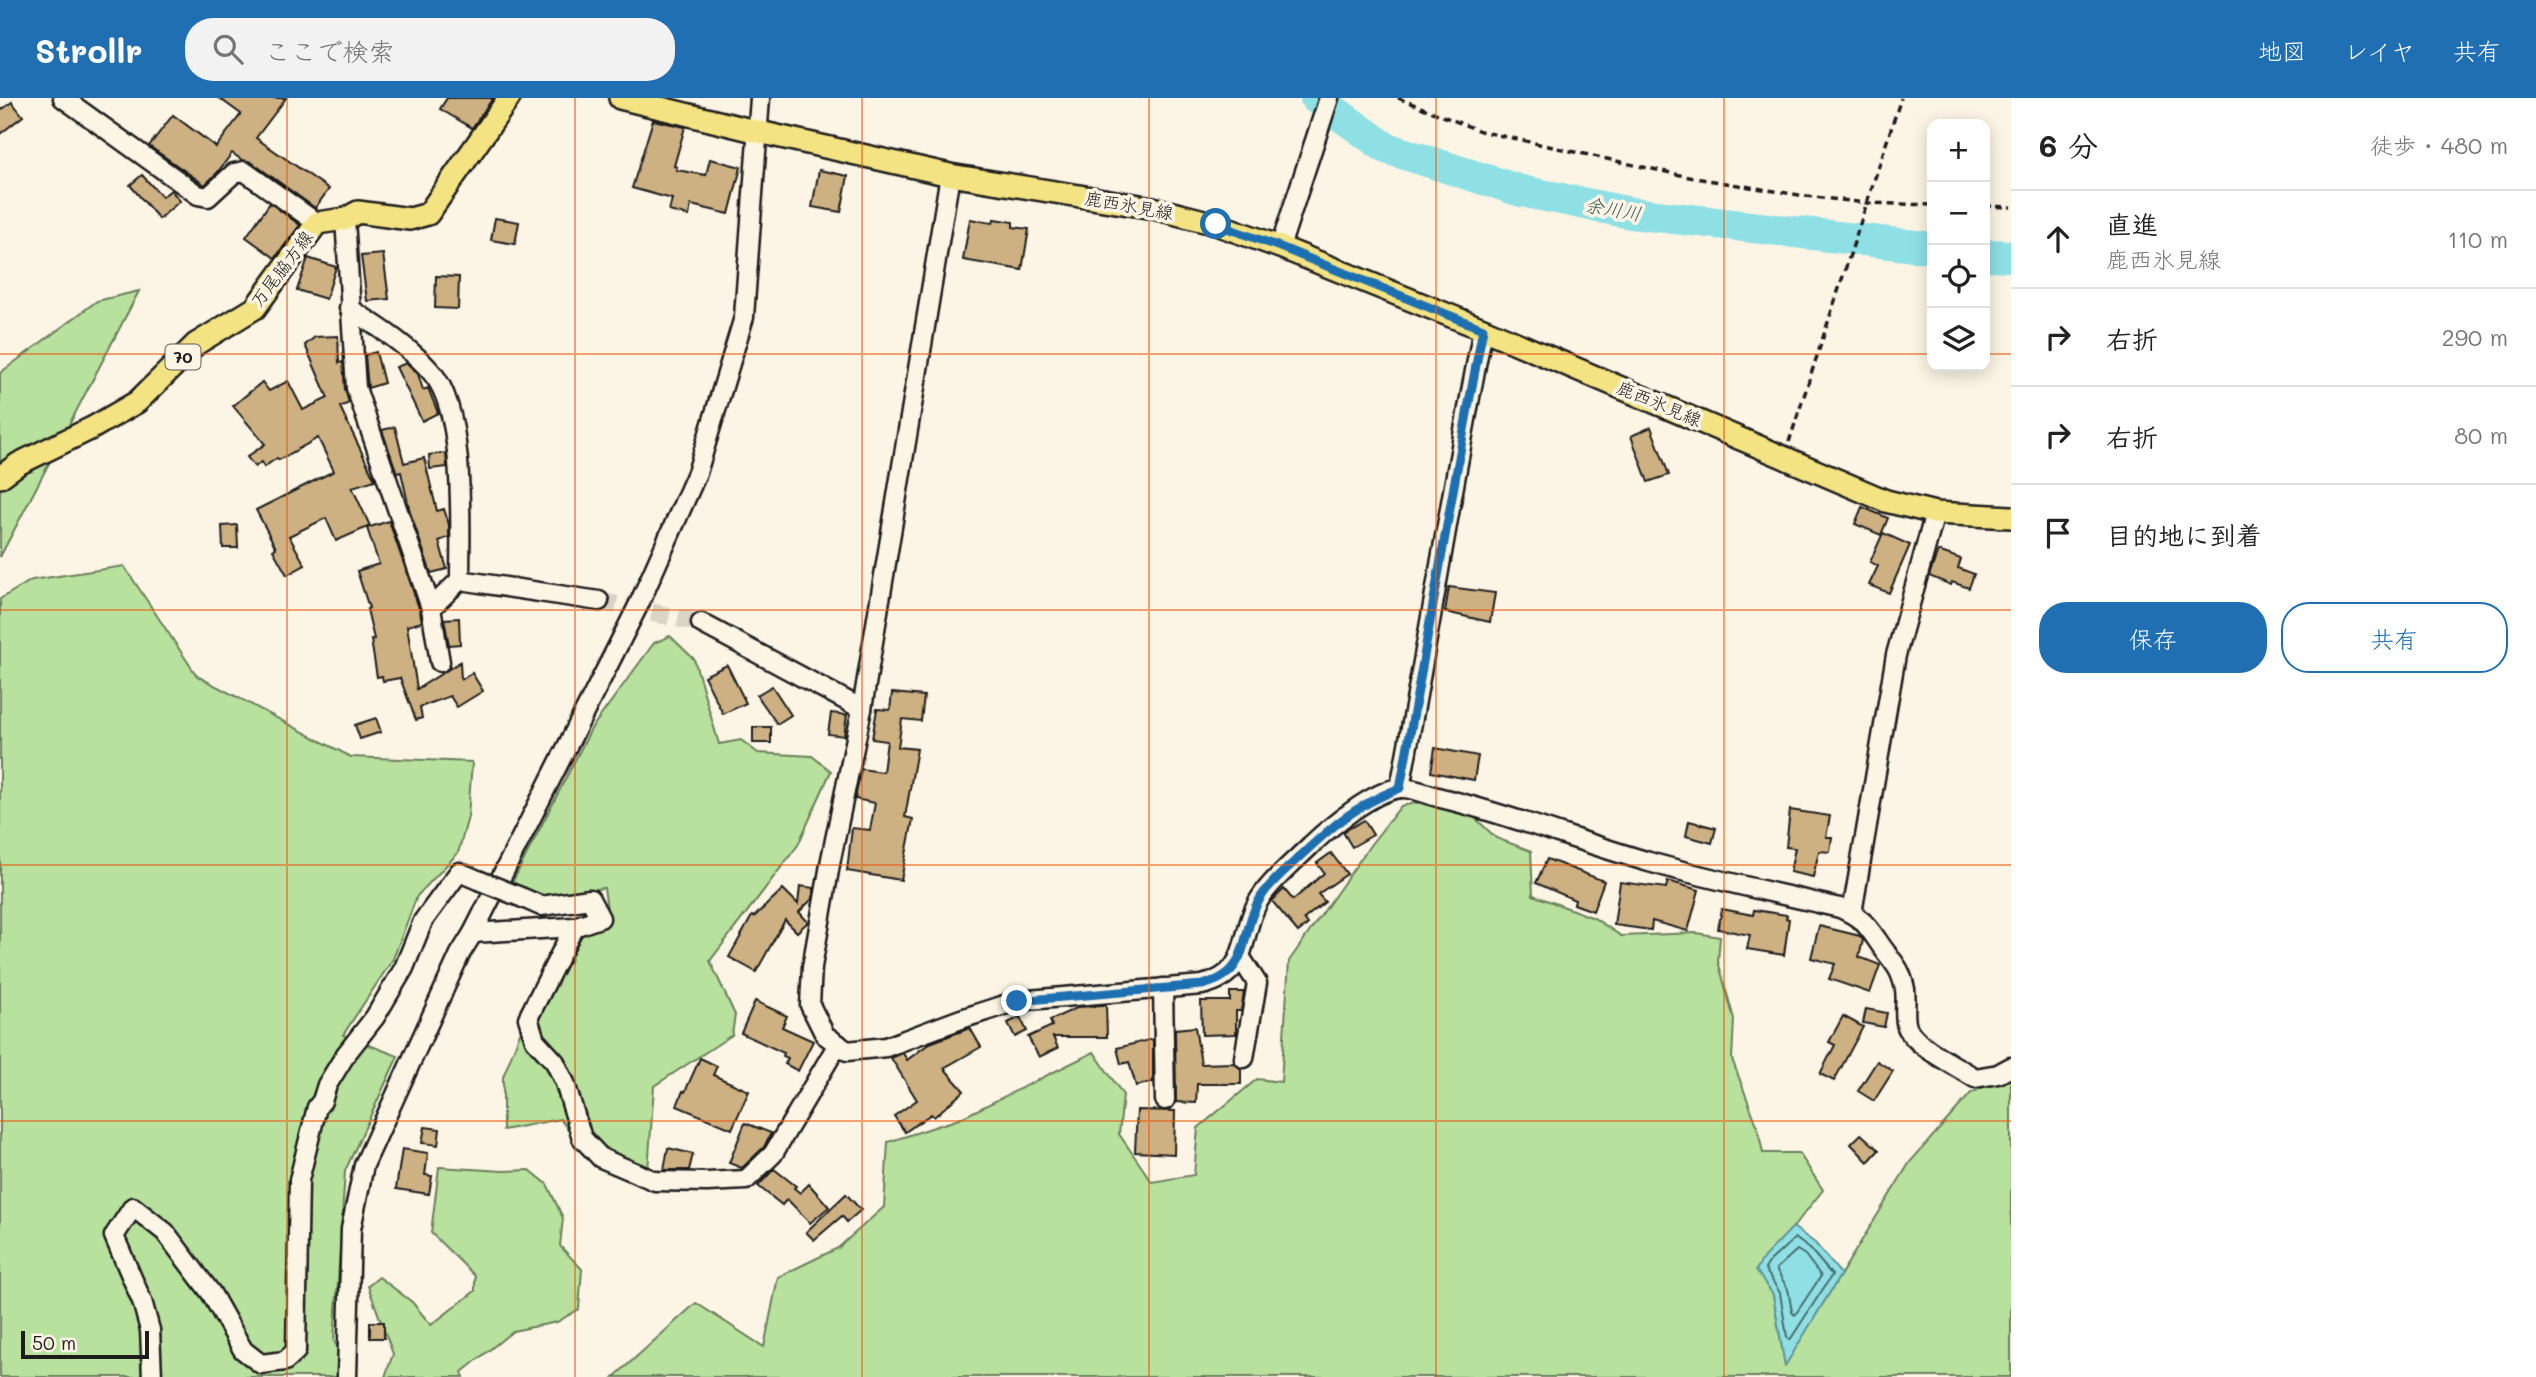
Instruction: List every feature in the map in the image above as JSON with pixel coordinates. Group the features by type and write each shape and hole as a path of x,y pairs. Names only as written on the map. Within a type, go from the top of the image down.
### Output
{"main road":[{"name":"万尾脇方線","path":"0,477 18,464 92,428 137,402 196,344 255,308 317,223 345,219 358,212 410,219 428,214 509,98"},
{"name":"鹿西氷見線","path":"621,98 950,175 1153,208 1216,224 1483,329 1886,501 1935,513 2011,517"}],"street":[{"path":"63,98 198,195 208,197 234,173 244,171 317,223"},
{"path":"347,1377 351,1228 364,1165 460,954 639,604 697,473 744,317 760,98"},
{"path":"1280,247 1329,98"},
{"path":"950,175 862,709 812,967 810,1005 825,1035 847,1051 886,1047 1017,1001 1215,982 1226,976 1241,958 1250,918 1262,895 1282,873 1337,821 1372,799 1400,788 1480,807 1650,862 1852,913 1870,926 1882,947 1900,969 1905,993 1907,1028 1927,1050 1975,1078 1998,1074 2011,1067"},
{"path":"345,219 356,388 430,608 440,662"},
{"path":"349,308 396,339 433,374 448,399 460,498 460,580 430,608"},
{"path":"1400,788 1419,693 1444,532 1483,329"},
{"path":"1852,913 1896,655 1935,513"},
{"path":"460,580 598,601"},
{"path":"701,623 862,709"},
{"path":"152,1377 150,1330 142,1301 114,1236 133,1207 165,1232 211,1293 243,1350 261,1364 285,1361 296,1351 299,1180 317,1107 346,1054 375,1017 404,968 423,921 459,872 541,906 590,899 600,918 575,927 473,933"},
{"path":"575,927 528,1018 535,1040 555,1062 565,1083 582,1138 601,1158 656,1181 746,1180 773,1154 838,1044"},
{"path":"1241,958 1257,983 1244,1058"},
{"path":"1163,988 1164,1100"}],"path":[{"path":"1398,98 1480,131 1702,179 1805,196 1867,203 1927,205"},
{"path":"1784,457 1902,98"},
{"path":"1990,206 2011,207"}],"green space":[{"path":"139,291 0,557 0,373 97,301"},
{"path":"124,566 197,676 351,757 472,762 468,817 458,853 417,896 393,959 343,1035 398,1056 345,1171 334,1341 354,1377 0,1377 0,599 32,580"},
{"path":"670,636 694,659 719,744 741,740 758,753 812,756 831,771 798,845 710,961 735,1015 732,1035 654,1086 648,1171 572,1135 560,1119 503,1130 503,1077 552,950 570,962 574,942 608,916 604,888 546,896 512,883 591,729 654,643"},
{"path":"1426,801 1471,814 1496,838 1531,851 1533,895 1594,918 1621,936 1697,933 1720,937 1718,961 1734,1019 1732,1059 1757,1125 1763,1153 1799,1153 1823,1190 1783,1240 1764,1257 1785,1365 1910,1162 1971,1093 2011,1074 2011,1377 614,1377 696,1303 764,1347 778,1277 838,1248 884,1207 888,1142 959,1119 1094,1052 1123,1095 1119,1134 1152,1182 1194,1175 1198,1128 1257,1079 1281,1082 1289,961 1401,806"},
{"path":"439,1167 530,1170 547,1184 563,1218 560,1246 582,1269 579,1309 557,1322 513,1331 462,1372 464,1377 385,1377 393,1354 368,1286 379,1277 412,1302 431,1325 475,1291 475,1276 431,1233"}],"water":[{"path":"1793,1227 1815,1243 1841,1274 1785,1366 1773,1295 1756,1270 1764,1257"}],"building":[{"path":"219,98 286,98 256,138 329,189 315,208 251,162 232,153 205,185 149,146 173,115 216,147 241,114"},
{"path":"447,98 493,98 472,128 440,109"},
{"path":"12,102 23,116 0,134 0,111"},
{"path":"653,120 685,127 674,166 677,167 676,170 706,175 710,159 741,167 729,214 691,205 689,216 669,211 672,199 632,188"},
{"path":"819,170 848,176 841,212 812,207"},
{"path":"142,175 162,197 171,190 180,201 159,219 130,185"},
{"path":"270,203 300,225 275,258 246,237"},
{"path":"495,218 519,222 515,244 491,240"},
{"path":"970,219 993,223 994,219 1013,222 1013,227 1029,229 1022,270 963,260"},
{"path":"383,254 389,299 367,301 361,256"},
{"path":"308,258 336,267 326,299 297,290"},
{"path":"436,276 459,277 458,309 435,308"},
{"path":"338,336 339,363 343,362 349,403 340,407 375,480 352,487 370,526 336,541 326,518 289,536 305,565 287,575 256,510 334,471 318,438 264,467 261,462 255,467 247,457 265,444 233,406 262,382 269,391 288,381 303,410 328,398 305,345 315,337"},
{"path":"376,352 384,383 368,388 365,355"},
{"path":"407,363 418,374 423,390 428,388 438,413 422,421 396,367"},
{"path":"395,427 404,463 424,458 437,511 444,509 449,525 449,537 439,541 447,569 431,573 410,512 401,472 397,473 382,430"},
{"path":"1651,427 1669,475 1648,482 1631,436"},
{"path":"446,453 447,467 430,469 429,455"},
{"path":"1862,507 1888,518 1881,535 1855,524"},
{"path":"389,521 422,622 407,626 417,689 460,662 461,680 472,673 483,691 457,707 450,696 420,707 422,718 416,720 400,678 383,681 382,676 377,677 371,640 374,639 367,609 369,608 357,571 379,564 367,528"},
{"path":"237,525 238,548 223,548 222,526"},
{"path":"1883,533 1910,545 1889,593 1869,585 1878,566 1870,562"},
{"path":"1938,551 1961,559 1958,568 1974,574 1969,588 1952,582 1951,585 1929,576"},
{"path":"1449,587 1495,593 1490,622 1445,612"},
{"path":"459,618 460,644 449,645 444,619"},
{"path":"727,665 746,703 723,714 704,676"},
{"path":"772,686 791,715 777,724 757,695"},
{"path":"892,693 924,696 921,721 902,719 898,747 917,749 905,817 913,819 901,880 847,871 852,828 870,830 875,803 855,799 861,769 883,772 887,741 872,739 877,709 890,710"},
{"path":"831,713 847,715 844,736 828,734"},
{"path":"376,718 381,732 360,739 355,725"},
{"path":"753,727 771,727 771,743 753,743"},
{"path":"1435,748 1478,756 1474,780 1431,772"},
{"path":"1790,810 1830,816 1826,837 1832,837 1830,852 1819,851 1813,877 1790,872 1795,848 1786,847"},
{"path":"1364,820 1373,835 1352,847 1343,832"},
{"path":"1689,821 1716,828 1712,843 1686,836"},
{"path":"1331,853 1347,874 1318,894 1325,902 1304,919 1308,924 1298,932 1272,901 1284,889 1293,900 1324,873 1317,863"},
{"path":"1547,859 1604,881 1593,911 1536,883"},
{"path":"1668,881 1699,890 1688,931 1652,921 1651,930 1614,925 1620,882 1666,888"},
{"path":"800,886 814,888 812,899 799,912 808,922 797,932 785,920 756,972 729,957 752,916 783,889 798,904"},
{"path":"1722,909 1753,915 1754,910 1787,915 1786,918 1789,919 1784,955 1747,949 1750,935 1718,929"},
{"path":"1819,926 1860,936 1863,940 1859,957 1880,965 1870,993 1829,979 1835,964 1811,958"},
{"path":"1230,992 1244,992 1241,1011 1236,1011 1236,1034 1202,1035 1201,1001 1230,1001"},
{"path":"755,1001 787,1016 782,1027 813,1041 798,1071 785,1064 788,1058 783,1056 784,1053 741,1033"},
{"path":"1106,1005 1107,1037 1053,1037 1058,1048 1039,1057 1028,1037 1052,1026 1050,1020 1079,1007"},
{"path":"1866,1009 1887,1013 1884,1027 1863,1023"},
{"path":"1843,1016 1863,1027 1834,1081 1820,1074 1835,1045 1829,1042"},
{"path":"1020,1017 1027,1031 1015,1037 1008,1023"},
{"path":"1195,1027 1201,1064 1234,1063 1241,1069 1241,1084 1197,1084 1196,1103 1176,1102 1175,1029"},
{"path":"970,1028 981,1047 944,1068 964,1091 934,1117 931,1114 905,1132 894,1116 917,1100 891,1058 903,1053 907,1060 930,1043"},
{"path":"1153,1039 1153,1082 1136,1086 1129,1062 1121,1064 1117,1048"},
{"path":"700,1058 717,1066 713,1075 749,1091 732,1129 677,1106"},
{"path":"1877,1061 1893,1071 1874,1101 1858,1091"},
{"path":"1137,1110 1175,1111 1174,1154 1135,1152"},
{"path":"745,1123 771,1133 764,1147 742,1168 729,1163"},
{"path":"425,1127 440,1129 438,1145 422,1143"},
{"path":"1861,1134 1879,1150 1868,1162 1851,1144"},
{"path":"668,1148 693,1154 689,1170 664,1170"},
{"path":"402,1149 428,1153 425,1175 432,1176 429,1194 396,1189"},
{"path":"774,1169 796,1186 794,1188 800,1193 809,1184 829,1207 810,1223 787,1199 782,1205 758,1186"},
{"path":"846,1194 861,1210 847,1222 842,1216 814,1240 806,1232"},
{"path":"370,1322 384,1322 384,1338 370,1338"}],"waterway":[{"name":"余川川","path":"1316,98 1386,148 1521,191 1631,213 1927,247"},
{"name":"余川川","path":"1990,255 2011,256"}],"tunnel":[{"path":"599,601 701,623"}],"route":[{"path":"1017,1001 1202,985 1226,976 1241,958 1250,918 1262,895 1282,873 1337,821 1372,799 1400,788 1419,693 1444,532 1483,329 1216,224"}]}
